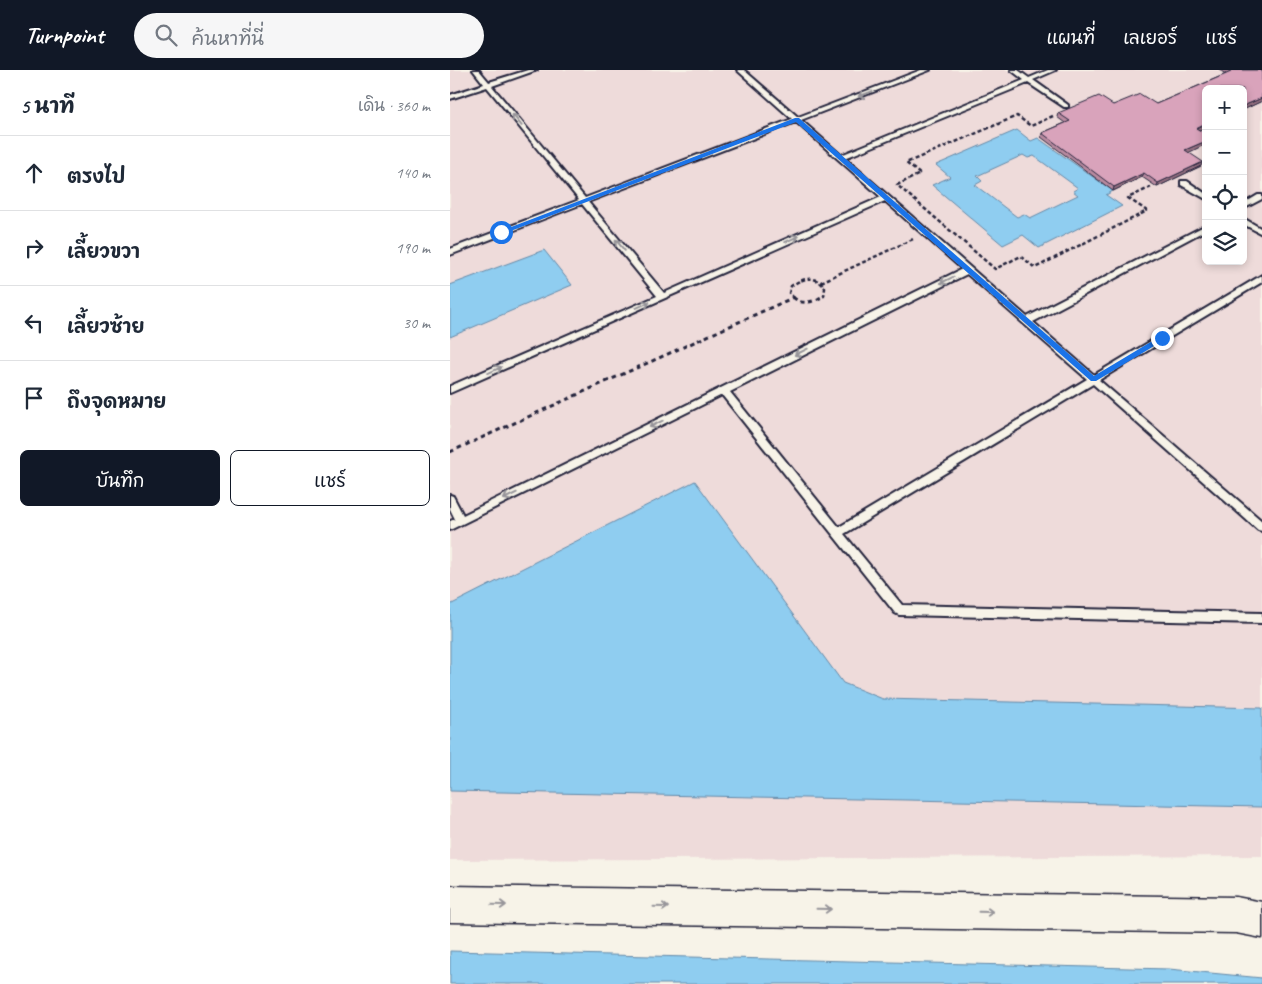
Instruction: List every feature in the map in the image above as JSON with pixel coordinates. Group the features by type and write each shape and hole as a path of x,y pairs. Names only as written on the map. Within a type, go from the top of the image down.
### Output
{"main road":[{"path":"450,904 1236,916 1262,920"}],"lane":[{"path":"476,70 662,296"},
{"path":"450,97 534,70"},
{"path":"740,70 1262,527"},
{"path":"450,252 927,70"},
{"path":"1014,70 1066,106"},
{"path":"840,158 1053,70"},
{"path":"1184,183 1202,194"},
{"path":"450,390 886,198"},
{"path":"1247,205 1261,198"},
{"path":"1247,223 1262,232"},
{"path":"1027,321 1202,229"},
{"path":"450,526 968,270"},
{"path":"837,533 1262,278"},
{"path":"724,390 899,610 1262,618"},
{"path":"450,499 460,521"}],"path":[{"path":"1053,116 1030,126 1017,116 906,163 920,174 897,185 995,269 1021,256 1035,268 1147,211 1128,198 1151,187"},
{"path":"792,298 790,288 795,282 808,278 821,282 943,224"},
{"path":"450,452 792,298 803,303 820,300 826,292 821,282"}],"shaded area":[{"path":"450,70 1262,70 1262,856 450,860"}],"water":[{"path":"1017,130 1031,141 1038,138 1113,191 1106,195 1122,206 1039,248 1023,235 1003,245 932,185 950,177 936,165","holes":["1023,155 1028,158 1034,156 1078,188 1073,191 1078,195 1030,218 1024,214 1017,217 975,185 982,181 977,176"]},
{"path":"544,250 572,285 450,337 450,285"},
{"path":"695,481 843,683 883,699 1262,708 1262,807 450,791 450,605"},
{"path":"450,951 1169,969 1262,978 1262,984 450,984"}],"building":[{"path":"1228,70 1262,70 1262,98 1247,104 1247,85 1202,85 1202,125 1196,128 1202,132 1202,143 1185,150 1202,162 1158,183 1144,173 1114,187 1042,133 1070,121 1058,113 1099,96 1113,105 1140,94 1156,104 1231,72"}],"route":[{"path":"501,232 797,120 1093,379 1162,338"}]}
